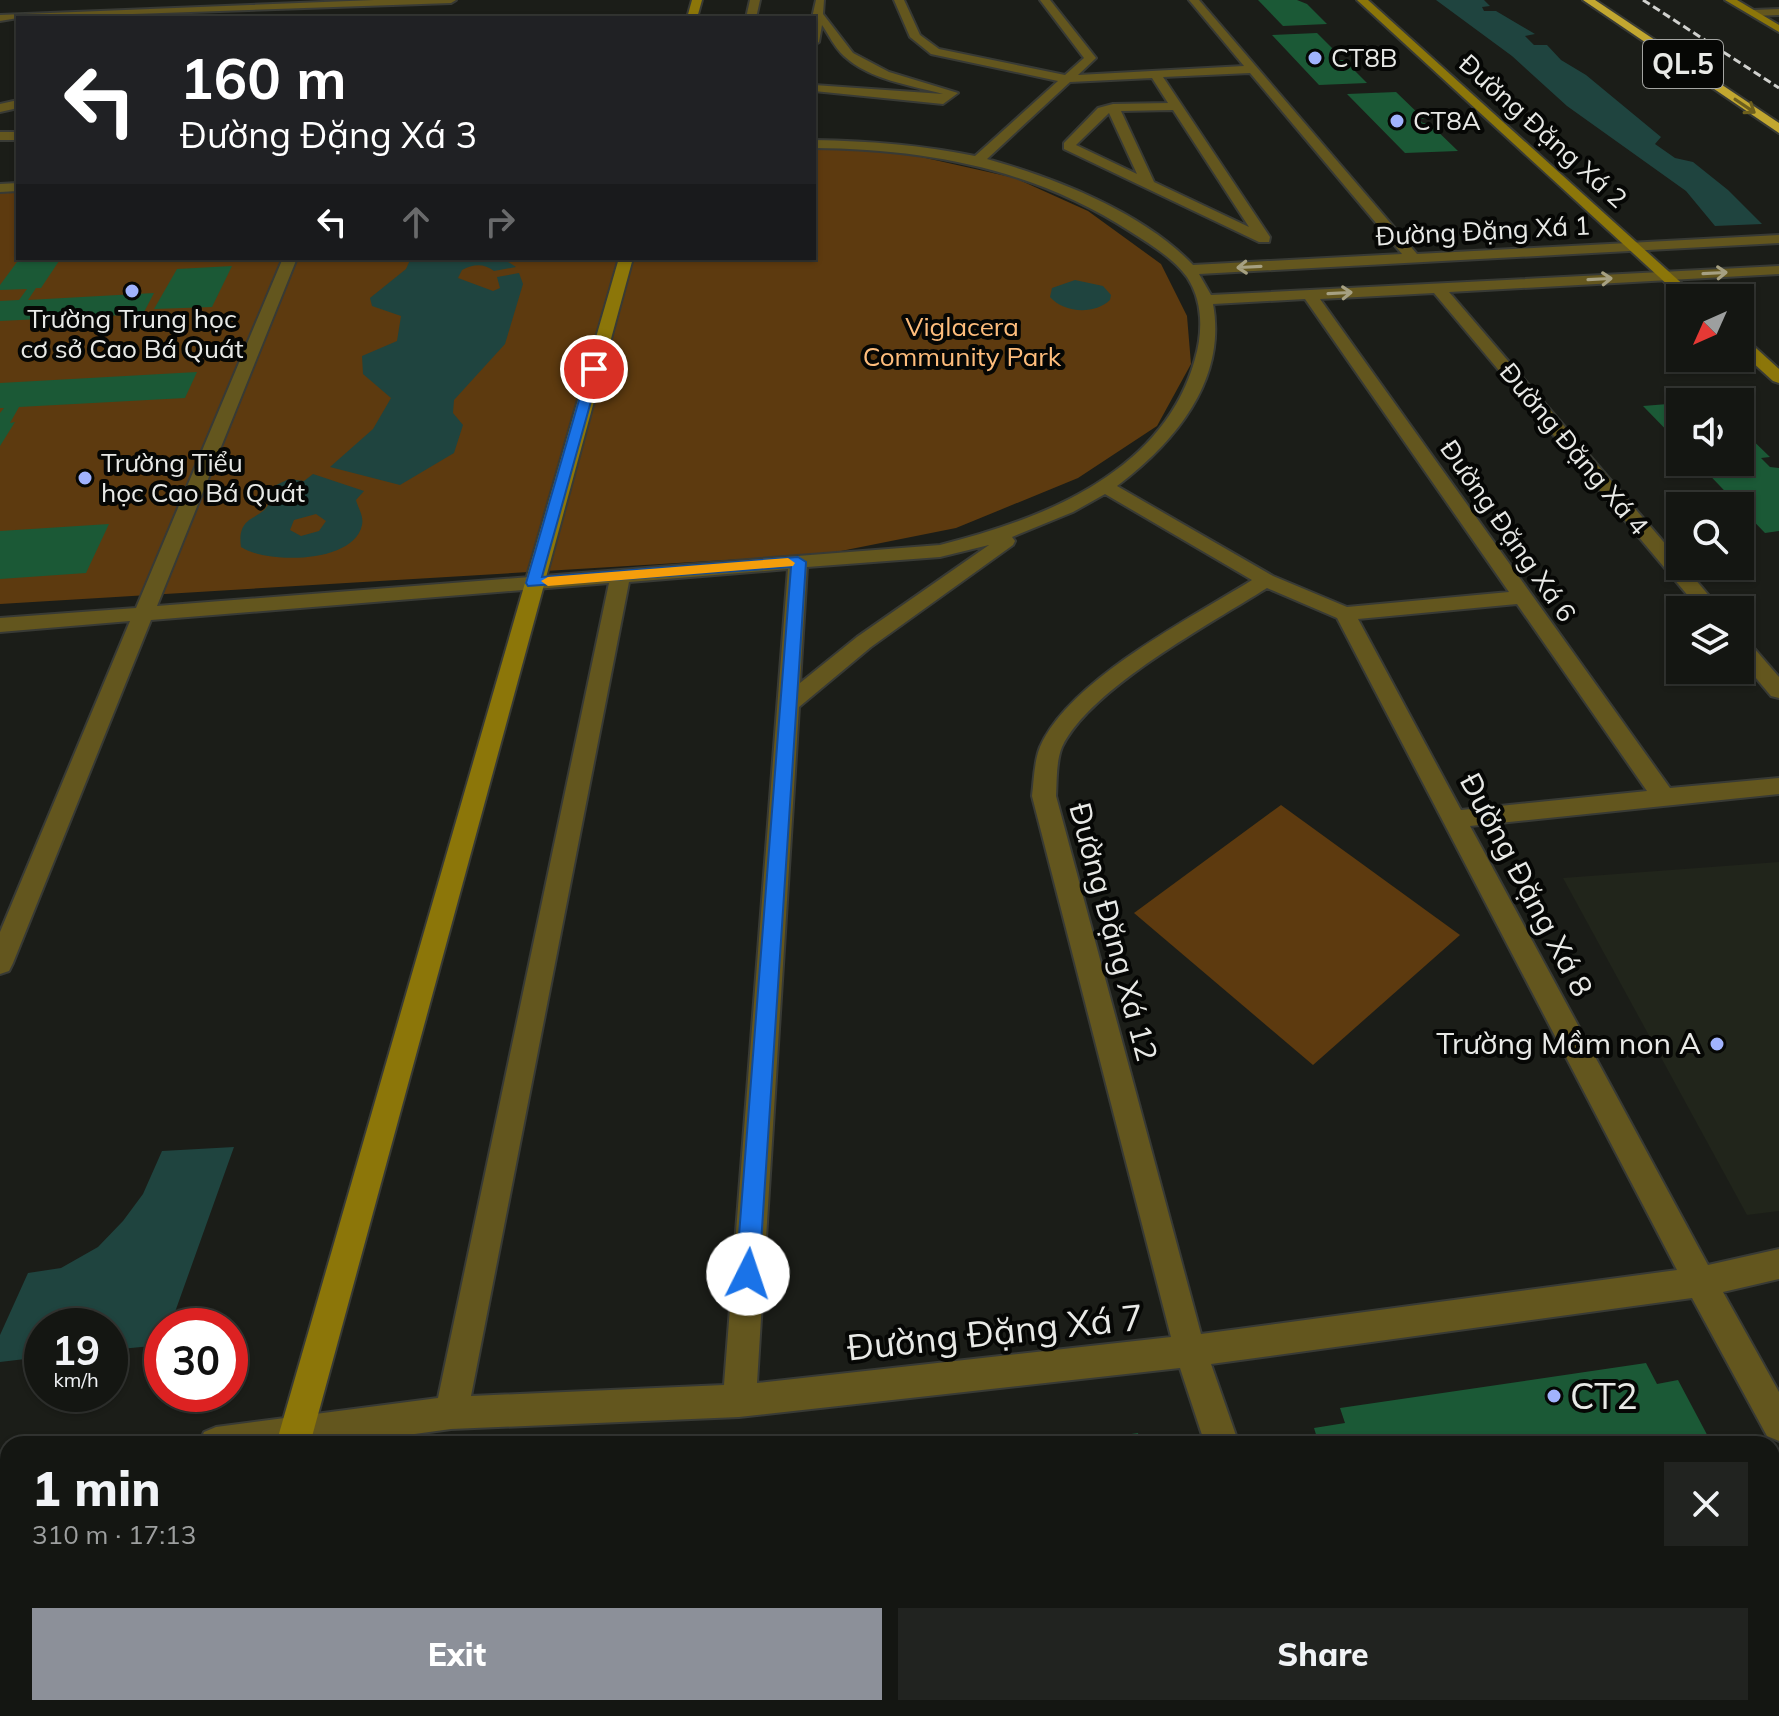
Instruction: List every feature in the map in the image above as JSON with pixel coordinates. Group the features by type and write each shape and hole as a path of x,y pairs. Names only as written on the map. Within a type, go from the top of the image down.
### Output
{"highway":[{"name":"QL.5","path":"1588,0 1779,129"},
{"name":"QL.5","path":"1611,0 1637,17"}],"street":[{"path":"149,15 161,0"},
{"path":"99,16 451,0"},
{"path":"816,28 820,0"},
{"path":"899,0 915,37 935,52 1067,79 1252,69"},
{"path":"980,158 1090,58 1045,0"},
{"path":"1194,0 1413,258"},
{"name":"Đường Đặng Xá 2","path":"1362,0 1675,284"},
{"path":"1730,0 1779,29"},
{"path":"1753,13 1779,12"},
{"path":"816,88 943,100 952,93 881,72 851,56 835,40 829,24 818,15"},
{"path":"1155,74 1282,265"},
{"path":"1176,106 1102,111 1068,146 1264,239"},
{"path":"1113,108 1149,185"},
{"path":"0,625 940,551 983,542 1031,524 1106,487 1166,434 1191,397 1205,362 1209,330 1206,300 1189,270 1146,235 1096,205 980,158 913,148 816,144"},
{"name":"Đường Đặng Xá 1","path":"1189,270 1779,239"},
{"path":"0,963 289,260"},
{"path":"296,1436 625,260"},
{"name":"Đường Đặng Xá 1","path":"1206,300 1779,270"},
{"name":"Đường Đặng Xá 4","path":"1438,288 1699,596"},
{"name":"Đường Đặng Xá 6","path":"1309,294 1664,797"},
{"path":"1754,355 1779,378"},
{"path":"1106,487 1266,580 1345,614 1523,597"},
{"path":"788,704 875,633 1031,524"},
{"path":"739,1401 798,562"},
{"path":"451,1413 620,576"},
{"name":"Đường Đặng Xá 12","path":"1219,1436 1190,1351 1044,796 1051,746 1081,705 1126,670 1266,580"},
{"name":"Đường Đặng Xá 8","path":"1345,614 1700,1282 1779,1424"},
{"path":"1754,662 1779,691"},
{"path":"1455,819 1779,786"},
{"path":"1700,1282 1779,1264"},
{"name":"Đường Đặng Xá 7","path":"313,1436 451,1413 739,1401 1190,1351 1700,1282"}],"shaded area":[{"name":"Trường Mầm non A","path":"1779,862 1779,1211 1747,1215 1563,878"}],"green space":[{"name":"Viglacera Community Park","path":"816,147 908,154 1015,178 1088,211 1161,264 1187,316 1191,364 1157,426 1078,478 956,528 826,554 0,604 0,189 16,188 16,260 816,260"},
{"path":"1281,805 1460,935 1313,1065 1134,913"}],"water":[{"path":"1436,0 1484,0 1490,6 1482,7 1484,11 1496,11 1535,34 1525,36 1534,45 1547,45 1561,60 1586,75 1661,137 1655,144 1675,158 1693,162 1728,190 1762,224 1715,226 1686,191 1567,106 1512,56"},
{"path":"410,260 505,260 516,267 494,271 474,266 462,270 458,278 493,291 500,288 497,277 519,273 523,284 505,344 454,400 453,413 463,425 454,453 400,485 330,467 373,429 391,398 363,374 362,356 397,341 401,316 372,306 370,298 406,269"},
{"path":"1075,280 1103,286 1111,295 1110,300 1096,308 1079,310 1063,306 1050,297 1052,288"},
{"path":"313,474 364,491 356,500 362,525 356,538 327,554 308,557 269,556 241,547 246,522 267,506 274,486 289,479 304,481","holes":["316,514 326,521 319,531 301,536 290,530 294,520"]},
{"path":"234,1147 176,1308 144,1308 144,1347 128,1348 128,1308 24,1308 24,1359 0,1362 0,1335 28,1273 61,1268 98,1247 143,1194 162,1151"}],"building":[{"path":"1258,0 1297,0 1307,4 1327,24 1283,26"},
{"name":"CT8B","path":"1317,33 1340,56 1334,56 1338,60 1344,60 1367,83 1319,85 1272,35"},
{"name":"CT8A","path":"1396,92 1424,119 1418,119 1429,123 1458,151 1405,153 1347,94"},
{"path":"19,260 60,260 41,288 36,288 28,300 154,293 143,314 0,321 0,301 19,300 27,289 0,290 0,285"},
{"path":"232,266 212,307 154,309 177,269"},
{"path":"197,372 185,398 19,407 10,423 15,422 0,446 0,413 4,408 0,408 0,383"},
{"path":"1666,404 1666,430 1643,406"},
{"path":"1754,442 1770,457 1761,458 1770,467 1779,468 1779,531 1765,533 1754,522 1754,492 1726,492 1710,476 1754,476"},
{"path":"109,524 86,573 0,579 0,531"},
{"name":"CT2","path":"1646,1363 1657,1384 1678,1380 1708,1436 1316,1436 1314,1428 1345,1423 1340,1408"}],"railway":[{"path":"1643,0 1779,88"}],"slow traffic":[{"path":"548,581 788,563"}],"place":[{"name":"CT8B","path":"1315,58"},
{"name":"CT8A","path":"1397,121"},
{"name":"Trường Trung học cơ sở Cao Bá Quát","path":"132,291"},
{"name":"Trường Tiểu học Cao Bá Quát","path":"85,478"},
{"name":"Trường Mầm non A","path":"1717,1044"},
{"name":"CT2","path":"1554,1396"}],"route":[{"path":"594,369 533,583 798,562 748,1274"}]}
